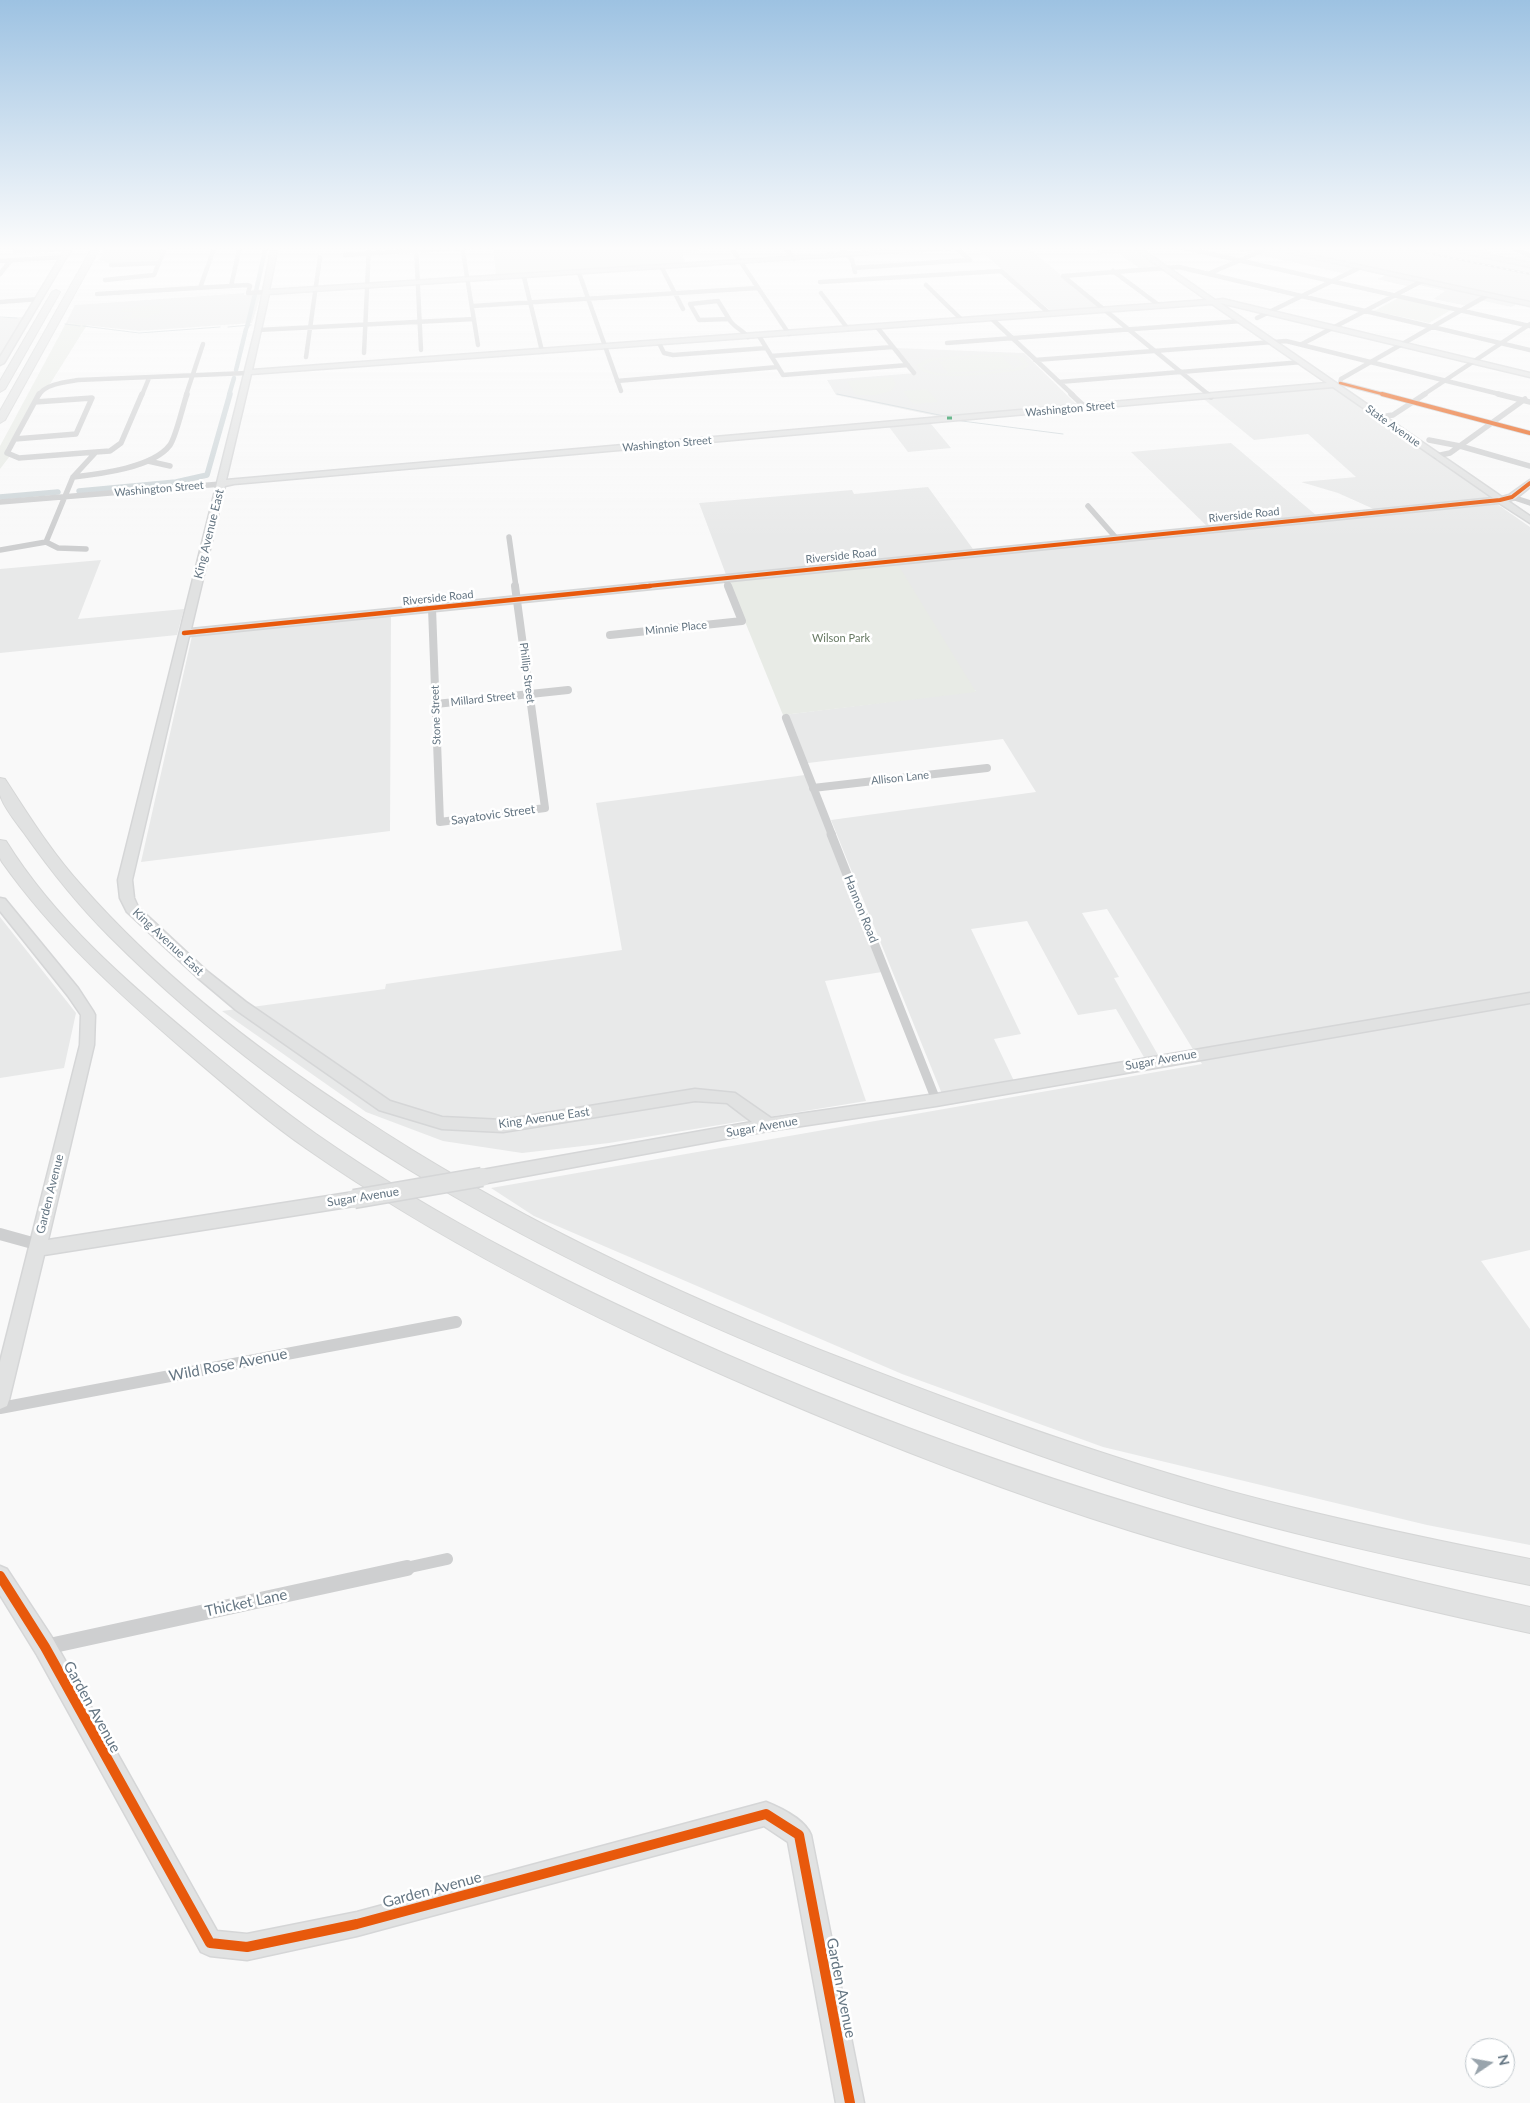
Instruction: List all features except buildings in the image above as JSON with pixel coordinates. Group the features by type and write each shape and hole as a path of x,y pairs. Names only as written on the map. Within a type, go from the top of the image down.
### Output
{"highway":[{"path":"0,389 26,344"},
{"path":"0,420 42,344"},
{"path":"0,782 41,849 137,954 196,1008 269,1065 358,1127 477,1199 584,1257 700,1312 830,1366 971,1419 1136,1476 1303,1522 1530,1572"},
{"path":"0,845 10,862 55,917 104,971 240,1087 329,1154 445,1226 556,1286 676,1344 794,1396 954,1459 1130,1517 1307,1570 1530,1620"}],"street":[{"path":"0,363 11,344"},
{"path":"73,477 102,474 148,461 173,445 192,374 203,344"},
{"name":"King Avenue East","path":"255,344 126,880 127,898 132,909 203,975 241,1006 385,1106 442,1123 503,1126 695,1095 730,1097 768,1125"},
{"path":"306,357 308,344"},
{"path":"364,354 365,344"},
{"path":"421,344 421,350"},
{"path":"540,344 542,351"},
{"path":"149,378 121,443 110,451 19,458 10,456 7,453 41,391 47,387 78,380 248,372 638,344"},
{"path":"660,344 664,353 673,355 766,348"},
{"path":"764,344 783,375 908,366"},
{"path":"891,344 914,373"},
{"path":"1018,344 1085,407"},
{"path":"1149,344 1212,397"},
{"path":"1035,360 1231,344"},
{"name":"State Avenue","path":"1276,344 1337,384 1380,417 1530,520"},
{"path":"1303,344 1530,402"},
{"path":"1400,344 1341,379 1337,384 1530,433"},
{"path":"1407,344 1530,374"},
{"path":"1380,417 1393,415 1499,344"},
{"path":"1506,344 1530,350"},
{"path":"605,346 621,391"},
{"path":"771,356 893,347"},
{"path":"1059,382 1302,362"},
{"path":"617,381 778,367"},
{"name":"Washington Street","path":"0,502 1212,397 1337,384"},
{"path":"1436,456 1450,453 1530,396"},
{"path":"15,438 76,434 92,398 35,402"},
{"path":"1429,440 1460,446 1530,466"},
{"path":"46,542 73,477 96,452"},
{"path":"148,461 170,466"},
{"path":"1512,497 1530,483"},
{"path":"1512,497 1530,502"},
{"name":"Riverside Road","path":"184,633 1117,539 1387,509 1500,500 1512,497"},
{"path":"1088,506 1117,539"},
{"name":"Phillip Street","path":"509,537 545,808"},
{"path":"0,550 21,548 46,542 58,548 86,549"},
{"name":"Minnie Place","path":"610,635 742,621 725,578"},
{"name":"Stone Street","path":"432,608 440,822"},
{"name":"Millard Street","path":"436,704 568,690"},
{"name":"Hannon Road","path":"786,718 936,1100"},
{"name":"Allison Lane","path":"813,788 987,768"},
{"name":"Sayatovic Street","path":"440,822 545,808"},
{"name":"Garden Avenue","path":"0,902 73,992 88,1015 87,1045 0,1400"},
{"name":"Sugar Avenue","path":"37,1249 482,1178 768,1125 936,1100 1530,998"},
{"path":"0,1234 36,1244 37,1249"},
{"name":"Wild Rose Avenue","path":"0,1408 456,1322"},
{"name":"Thicket Lane","path":"45,1647 447,1559"},
{"name":"Garden Avenue","path":"0,1576 45,1647 210,1943 247,1947 357,1924 676,1840 766,1814 799,1836 850,2103"}],"shaded area":[{"path":"0,344 7,344 0,356"},
{"path":"896,348 1024,353 1079,407 946,418 836,395 827,380 916,373"},
{"path":"1328,384 1491,496 1497,504 1530,527 1530,1250 1481,1261 1530,1329 1530,1545 1427,1525 1103,1447 902,1374 534,1216 491,1188 1202,1064 1107,909 1082,913 1119,977 1114,978 1158,1055 1145,1059 1116,1009 1078,1015 1027,921 971,929 1021,1034 994,1039 1014,1081 942,1094 831,820 1036,792 1003,739 800,764 783,715 976,691 728,580 699,503 852,490 854,494 928,487 978,556 1212,531 1131,452 1231,443 1323,521 1387,515 1338,493 1301,482 1356,477 1308,434 1254,440 1200,396"},
{"path":"927,419 951,448 908,452 886,423"},
{"path":"101,560 78,619 184,609 177,635 0,653 0,569"},
{"path":"391,616 390,831 141,862 192,636"},
{"path":"805,775 882,972 825,981 866,1101 609,1143 522,1153 443,1141 366,1112 222,1011 385,989 386,984 622,950 596,803"},
{"path":"0,917 76,1013 64,1068 0,1078"}],"green space":[{"path":"55,344 75,344 50,384 41,391 6,449 10,456 0,469 0,446"},
{"path":"1002,353 1023,357 1029,365 1023,370 983,375 949,376 923,371 917,365 926,359","holes":["1000,355 1016,357 1024,364 1014,369 951,374 938,373 922,366 935,360"]},
{"path":"1002,356 1013,368 948,373 938,361"},
{"path":"892,377 896,384 891,391 876,395 856,395 847,381"},
{"path":"927,389 938,402 913,404 903,391"},
{"name":"Wilson Park","path":"897,563 976,692 783,715 728,580"}],"waterway":[{"path":"236,370 242,344"},
{"path":"229,395 234,378"},
{"path":"79,491 176,482 207,475 230,394"},
{"path":"837,394 949,417"},
{"path":"954,420 1063,434"},
{"path":"0,497 58,492"}],"marked path":[{"path":"947,418 952,418"}],"cycle path":[{"path":"1340,383 1530,433"},
{"path":"184,633 1500,500 1512,497 1530,483"},
{"path":"0,1576 45,1647 210,1943 247,1947 357,1924 676,1840 766,1814 799,1835 850,2103"}]}
